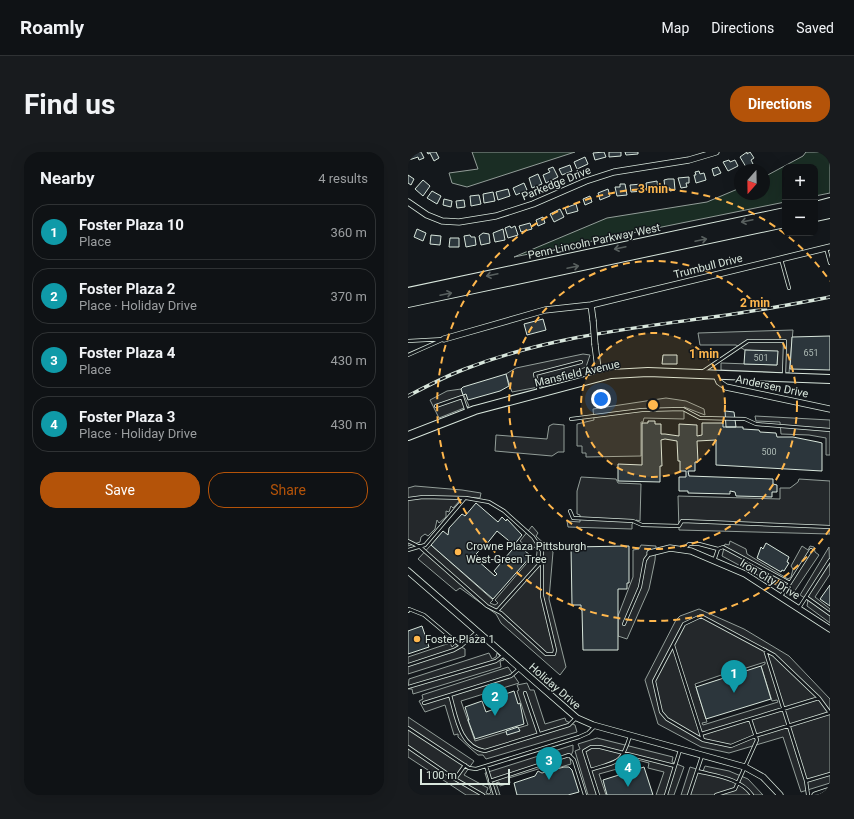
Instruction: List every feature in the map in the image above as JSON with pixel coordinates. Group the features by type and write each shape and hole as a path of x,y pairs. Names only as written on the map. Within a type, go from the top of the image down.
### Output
{"highway":[{"path":"818,205 830,203"},
{"path":"818,215 830,213"},
{"name":"Penn-Lincoln Parkway West","path":"408,293 782,214"},
{"name":"Penn-Lincoln Parkway West","path":"408,302 782,223"}],"main road":[{"name":"Mansfield Avenue","path":"408,436 468,413 599,376 631,372 830,378"}],"street":[{"name":"Parkedge Drive","path":"408,202 427,215 442,221 466,221 496,216 533,204 586,181 614,172 688,160 716,152"},
{"name":"Trumbull Drive","path":"444,339 545,310 591,305 828,247"},
{"path":"591,305 599,376"},
{"name":"Andersen Drive","path":"716,375 719,382 726,387 830,409"},
{"name":"Iron City Drive","path":"650,553 670,548 691,551 745,574 830,629"},
{"name":"Holiday Drive","path":"408,571 577,718 595,726 745,768 762,777 780,795"},
{"path":"815,795 830,790"}],"lane":[{"path":"828,247 830,263"},
{"path":"780,259 789,288"},
{"path":"408,340 444,339"},
{"path":"408,355 444,339"},
{"path":"699,374 748,342 785,341 784,377"},
{"path":"539,393 535,374 581,362"},
{"path":"436,406 462,397 468,413"},
{"path":"571,419 642,410 683,409 700,418 745,419 756,424 830,430"},
{"path":"408,500 423,497 466,498 489,502 504,511 533,537 542,551 542,596 554,654 546,654 497,611 487,606 420,547 408,541"},
{"path":"408,550 425,545 466,498"},
{"path":"570,511 573,518 634,521 642,525 679,526 682,521 830,527"},
{"path":"683,550 689,544 699,544 718,549 723,547 790,583"},
{"path":"714,561 718,549"},
{"path":"781,596 811,550"},
{"path":"624,624 640,587 645,560 650,553"},
{"path":"497,611 543,560"},
{"path":"799,608 830,560"},
{"path":"806,597 830,614"},
{"path":"408,610 424,615 461,646"},
{"path":"701,616 765,650 774,655 819,698 830,713 756,736 731,746 703,740 666,719 661,712 654,681 684,624 701,616"},
{"path":"408,665 454,650 478,632"},
{"path":"673,644 703,740"},
{"path":"765,650 806,781 808,795"},
{"path":"408,687 496,661 504,654"},
{"path":"424,703 511,676 520,668"},
{"path":"525,693 539,734"},
{"path":"450,695 465,740 479,750 485,751 569,725 577,718"},
{"path":"701,734 819,698"},
{"path":"716,795 735,789 745,768 757,740 750,719"},
{"path":"408,728 465,765 476,769 579,737 588,733 595,726"},
{"path":"590,770 620,760 625,754 630,736"},
{"path":"408,747 455,779 483,795"},
{"path":"598,795 584,751 591,747 600,747 675,766"},
{"path":"666,795 681,749"},
{"path":"490,781 569,755 574,760 585,795"},
{"path":"689,795 702,755"},
{"path":"455,779 465,765"},
{"path":"486,766 495,795"},
{"path":"697,771 738,783 748,789 752,795"},
{"path":"806,781 830,774"}],"green space":[{"path":"472,152 575,152 467,187 452,183 449,173 478,169"},
{"path":"806,152 830,152 830,193 818,195 818,164 788,164 803,156"},
{"path":"782,167 782,203 514,257 607,218 707,202 734,191 734,200 770,200 770,174"}],"shaded area":[{"path":"793,330 789,373 721,370 721,363 777,365 777,352 745,350 736,345 700,345 698,333"},
{"path":"583,354 590,355 586,367 546,383 544,386 512,392 506,374 516,368"},
{"path":"461,389 469,406 439,418 430,400 447,391"},
{"path":"666,398 686,401 704,409 705,415 684,407 684,419 644,418 643,422 641,422 641,456 586,457 586,453 582,453 582,446 577,446 577,424 594,420 593,409"},
{"path":"755,416 830,420 830,455 826,455 826,438 809,435 781,434 780,422 756,421"},
{"path":"553,424 564,425 564,452 558,452 552,456 495,451 496,435 547,439 549,426"},
{"path":"581,477 616,479 618,483 641,484 640,521 636,520 632,524 632,529 568,527 567,521 580,522 580,515 577,514 577,491"},
{"path":"799,479 830,481 830,534 679,530 678,496 780,499 780,488 790,488 798,482"},
{"path":"415,486 481,493 480,498 463,497 453,508 451,506 449,512 446,511 446,517 439,523 437,520 435,529 428,536 425,534 421,537 420,542 408,546 408,488"},
{"path":"532,526 538,533 536,536 553,552 549,599 566,667 560,675 501,623 496,614 460,588 456,591 418,559 431,545 493,600 490,603 495,605 498,603 495,600 532,557 536,559 537,552 535,547 531,550 520,541"},
{"path":"730,541 746,549 747,554 788,579 791,577 793,569 791,566 802,546 808,550 810,546 814,547 815,552 819,555 794,592 791,591 788,595 782,590 784,584 778,586 722,556 725,544 729,545"},
{"path":"641,545 656,546 655,560 649,589 627,639 618,636 618,616 633,577 633,550 639,549"},
{"path":"829,547 830,574 815,597 830,609 830,623 807,606 808,600 800,595"},
{"path":"699,609 744,629 789,656 830,699 830,783 801,792 783,737 729,753 701,747 658,724 645,680 676,620 680,616","holes":["765,662 765,664 761,666 772,701 777,700 778,702 703,725 702,723 707,722 695,684 736,670 734,666 740,664 743,669"]},
{"path":"450,643 452,647 455,644 465,649 465,656 408,674 408,657"},
{"path":"489,653 492,659 496,657 497,653 504,660 500,661 501,667 413,694 412,689 408,689 409,679"},
{"path":"508,667 519,683 461,701 475,741 528,725 517,691 519,690 517,685 527,683 530,690 534,690 545,724 565,718 566,721 575,725 577,732 486,759 483,755 478,755 471,749 458,737 458,734 454,735 445,705 425,712 419,701 423,699 422,695"},
{"path":"408,717 474,761 464,775 488,788 486,793 489,794 491,792 485,773 573,745 573,751 570,758 571,764 554,769 551,765 509,778 510,783 500,786 499,782 496,783 500,795 466,795 408,757"},
{"path":"597,738 673,757 672,762 684,767 674,795 656,795 664,772 648,768 649,763 634,759 635,764 599,774 606,795 588,795 575,751 580,749 578,744"},
{"path":"705,766 729,771 748,779 763,795 681,795 690,767 703,771"}],"building":[{"path":"421,152 424,158 419,160 418,157 409,160 408,153"},
{"path":"427,152 436,152 439,158 434,161 430,153 428,154"},
{"path":"604,152 606,157 595,160 593,153"},
{"path":"609,152 621,152 621,156 609,157"},
{"path":"625,152 638,152 638,154 626,155"},
{"path":"747,152 747,154 750,152 754,158 751,160 753,164 744,164 740,157"},
{"path":"585,157 588,164 577,169 574,162"},
{"path":"735,160 737,164 734,164 734,168 728,171 723,162"},
{"path":"570,165 572,171 562,175 559,169"},
{"path":"553,167 558,177 546,183 543,175 550,172 548,169"},
{"path":"718,167 721,173 714,176 712,169"},
{"path":"699,171 700,174 704,173 706,180 696,183 694,175 696,175 695,172"},
{"path":"538,174 542,184 532,188 529,178"},
{"path":"408,175 414,179 411,185 408,183"},
{"path":"689,177 689,183 686,183 687,187 681,188 678,178"},
{"path":"674,179 675,190 670,191 670,188 665,188 664,180"},
{"path":"423,180 430,186 423,196 415,189"},
{"path":"657,181 658,189 647,191 646,183"},
{"path":"524,183 527,190 516,195 513,188"},
{"path":"620,184 625,184 627,195 617,196 615,187 620,187"},
{"path":"642,184 643,191 631,192 630,185"},
{"path":"508,189 510,196 498,200 496,192"},
{"path":"608,189 610,196 600,200 598,193"},
{"path":"432,191 441,196 437,204 427,198"},
{"path":"493,192 495,201 484,203 483,194"},
{"path":"479,195 481,204 471,206 470,196"},
{"path":"590,196 592,202 585,205 583,199"},
{"path":"444,199 452,201 451,207 443,205"},
{"path":"464,200 465,207 457,208 456,201"},
{"path":"576,204 578,211 567,214 565,208"},
{"path":"560,209 564,217 554,222 550,214"},
{"path":"543,217 545,223 538,226 536,220"},
{"path":"530,223 532,229 521,232 519,226"},
{"path":"510,226 511,228 515,226 518,235 508,238 505,228"},
{"path":"417,229 426,233 423,241 414,237"},
{"path":"503,229 505,240 495,242 493,233"},
{"path":"483,233 489,234 490,243 481,245 479,236"},
{"path":"431,235 441,236 440,245 430,244"},
{"path":"470,235 471,237 475,237 476,245 466,247 464,236"},
{"path":"450,238 459,238 459,247 449,247"},
{"path":"543,319 546,330 527,335 524,324"},
{"path":"830,336 830,370 790,369 792,337"},
{"path":"745,350 778,351 777,365 744,364"},
{"path":"663,355 677,355 677,364 662,364"},
{"path":"506,374 509,386 500,391 468,400 466,394 463,395 461,389 463,387"},
{"path":"725,411 734,412 736,427 726,427"},
{"path":"648,421 655,421 655,424 661,424 661,434 679,436 679,424 697,425 697,436 702,435 702,423 723,423 723,427 743,427 743,429 776,433 777,437 793,437 822,443 822,471 716,465 716,440 697,441 698,462 695,462 695,471 688,471 689,476 773,479 773,484 777,485 777,492 772,492 772,497 736,496 735,492 730,491 730,494 688,493 688,491 679,491 679,477 686,477 686,471 680,471 677,441 665,439 661,440 662,466 660,466 660,482 618,481 618,464 642,465 642,423 648,423"},
{"name":"Crowne Plaza Pittsburgh West-Green Tree","path":"476,503 498,522 502,517 506,521 507,519 522,535 514,545 497,531 482,550 481,549 476,554 478,556 476,559 495,576 497,574 494,571 517,544 531,556 493,599 431,545 443,531 448,535 449,528 462,514 465,516"},
{"path":"766,543 789,557 787,562 789,563 784,571 782,570 781,572 757,558 761,547 763,549"},
{"path":"629,546 629,583 627,583 627,589 618,589 618,650 583,650 581,605 572,605 571,547"},
{"path":"830,585 830,606 820,599"},
{"name":"Foster Plaza 1","path":"422,626 429,647 408,654 408,631"},
{"path":"761,666 771,699 706,719 696,687"},
{"path":"514,691 518,704 520,703 524,724 475,739 465,707 482,701 486,712 500,707 497,697"},
{"path":"518,727 520,731 507,735 506,731"},
{"path":"569,767 572,770 579,792 568,795 517,795 514,783 535,776 538,771 542,773"},
{"path":"644,767 653,795 607,795 603,780"}],"railway":[{"path":"408,396 465,369 496,358 559,341 748,312 830,297"}],"place":[{"name":"Crowne Plaza Pittsburgh West-Green Tree","path":"458,552"},
{"name":"Foster Plaza 1","path":"417,639"},
{"name":"Foster Plaza 10","path":"734,693"},
{"name":"Foster Plaza 2","path":"495,716"},
{"name":"Foster Plaza 4","path":"549,780"},
{"name":"Foster Plaza 3","path":"628,787"}]}
